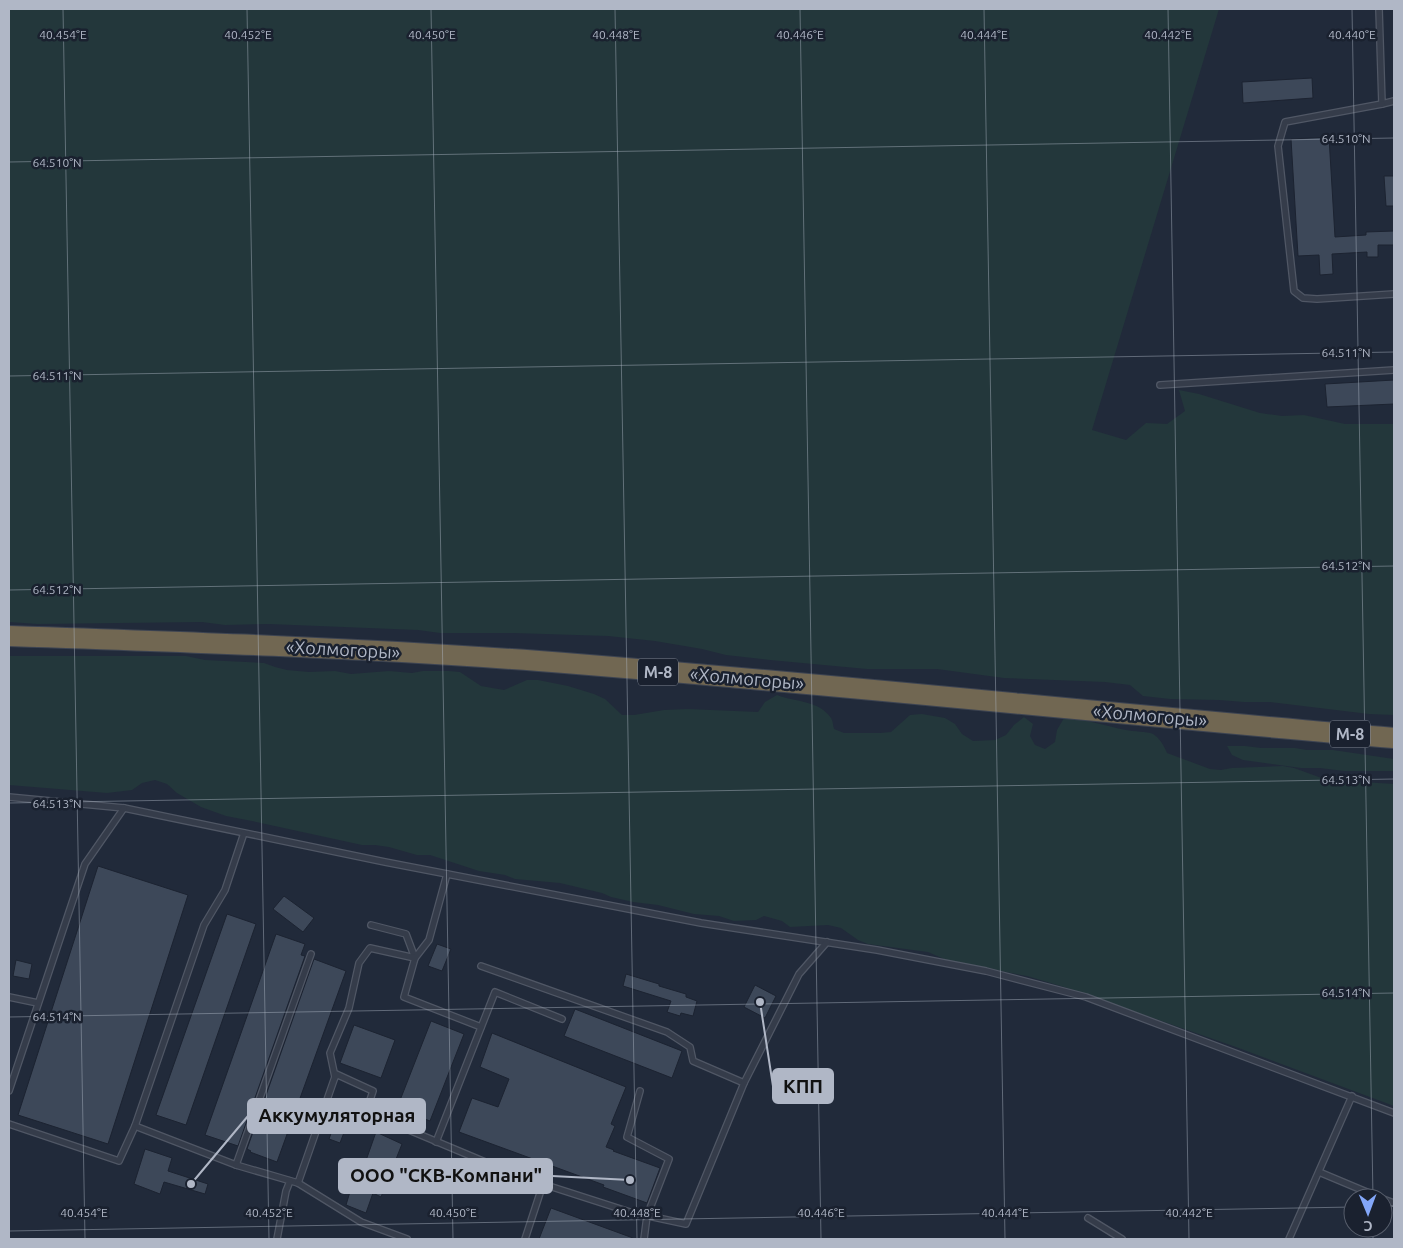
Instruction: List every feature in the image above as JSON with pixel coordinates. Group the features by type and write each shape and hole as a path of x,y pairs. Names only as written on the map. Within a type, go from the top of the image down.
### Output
{"highway":[{"name":"«Холмогоры»","path":"9,636 259,645 538,661 1394,738"}],"lane":[{"path":"1378,9 1382,104"},
{"path":"1394,101 1285,122 1278,146 1294,291 1303,298 1317,299 1394,294"},
{"path":"1160,385 1394,370"},
{"path":"9,797 124,808 447,874 701,923 877,950 986,971 1086,997 1394,1112"},
{"path":"9,1091 85,864 124,808"},
{"path":"9,1124 119,1161 135,1126 204,924 225,890 244,833"},
{"path":"447,874 429,940 415,958 404,997 481,1027"},
{"path":"371,926 406,934 415,958"},
{"path":"335,1077 336,1074 373,1091 366,1112 436,1142 521,1177 630,1212 686,1224 744,1083 799,974 827,942"},
{"path":"298,1183 335,1077 330,1053 349,1008 359,963 370,948 415,958"},
{"path":"236,1165 311,954"},
{"path":"481,966 667,1032 690,1047 693,1061 744,1083"},
{"path":"436,1142 495,992 562,1019"},
{"path":"9,996 38,1003"},
{"path":"640,1092 628,1137 669,1159 647,1216 644,1239"},
{"path":"1289,1239 1352,1096"},
{"path":"135,1126 236,1165 298,1183 361,1222 407,1239"},
{"path":"1318,1172 1357,1188"},
{"path":"277,1239 286,1191 290,1181"},
{"path":"525,1239 543,1184"},
{"path":"1088,1218 1122,1239"}],"green space":[{"path":"9,9 1219,9 1092,430 1126,440 1146,423 1167,424 1185,411 1179,390 1199,394 1260,413 1282,416 1304,415 1345,424 1394,424 1394,715 1369,714 1270,702 1170,699 1143,696 1130,685 1105,682 1004,678 937,669 867,669 770,660 726,655 655,641 608,636 440,633 418,630 269,624 225,625 202,622 38,624 9,622"},
{"path":"9,656 186,656 205,660 264,663 287,670 309,672 335,671 351,674 389,671 412,673 423,671 460,672 481,686 504,690 527,680 538,680 568,686 605,699 622,715 688,709 758,712 765,702 777,695 806,702 820,708 831,718 834,729 844,733 891,732 910,715 922,714 945,718 955,724 962,734 973,741 995,740 1006,735 1024,717 1033,724 1030,736 1035,745 1045,749 1055,742 1057,730 1064,718 1088,721 1129,731 1150,733 1160,740 1167,753 1210,769 1283,766 1294,768 1338,784 1363,782 1394,784 1394,1106 1236,1047 1064,987 1027,976 951,962 928,952 868,944 858,940 841,928 828,925 790,927 782,921 764,916 756,920 734,921 719,916 694,914 658,905 633,902 560,883 515,879 505,875 479,871 430,855 417,855 389,847 362,845 226,816 201,807 177,793 167,784 155,780 142,783 132,790 107,793 9,785"},
{"path":"1227,746 1333,750 1394,759 1394,771 1344,771 1301,768 1243,760 1232,755"}],"building":[{"path":"1312,78 1313,98 1243,103 1242,82"},
{"path":"1329,137 1335,237 1366,235 1366,232 1394,231 1394,245 1378,245 1378,257 1367,257 1367,252 1332,254 1333,274 1320,275 1319,255 1298,256 1291,139"},
{"path":"1384,176 1394,176 1394,206 1386,206"},
{"path":"1394,380 1394,404 1327,407 1325,384"},
{"path":"98,866 188,895 108,1144 18,1115"},
{"path":"284,896 314,918 303,932 273,909"},
{"path":"227,914 256,924 186,1125 156,1115"},
{"path":"276,934 305,944 301,955 305,956 238,1146 205,1135"},
{"path":"437,944 451,949 442,971 428,966"},
{"path":"314,959 346,971 277,1162 250,1152 247,1149"},
{"path":"16,960 32,964 29,979 13,976"},
{"path":"626,974 686,994 686,997 697,1001 693,1016 681,1013 680,1016 667,1012 671,1001 623,986"},
{"path":"755,985 776,996 765,1018 744,1007"},
{"path":"575,1009 682,1051 672,1078 564,1036"},
{"path":"431,1021 464,1034 430,1121 397,1108"},
{"path":"354,1025 395,1040 381,1078 340,1063"},
{"path":"492,1033 626,1087 611,1124 615,1126 606,1147 660,1168 647,1203 603,1187 604,1185 459,1132 472,1098 498,1107 509,1079 480,1067"},
{"path":"337,1117 348,1122 340,1143 329,1139"},
{"path":"376,1132 402,1144 381,1197 373,1193 366,1213 346,1205 352,1185 349,1184 355,1166 363,1169"},
{"path":"145,1149 172,1158 168,1171 208,1184 205,1194 164,1182 160,1194 134,1184"},
{"path":"551,1208 633,1238 633,1239 539,1239"}],"place":[{"name":"КПП","path":"760,1002"},
{"name":"ООО \"СКВ-Компани\"","path":"630,1180"},
{"name":"Аккумуляторная","path":"191,1184"}]}
